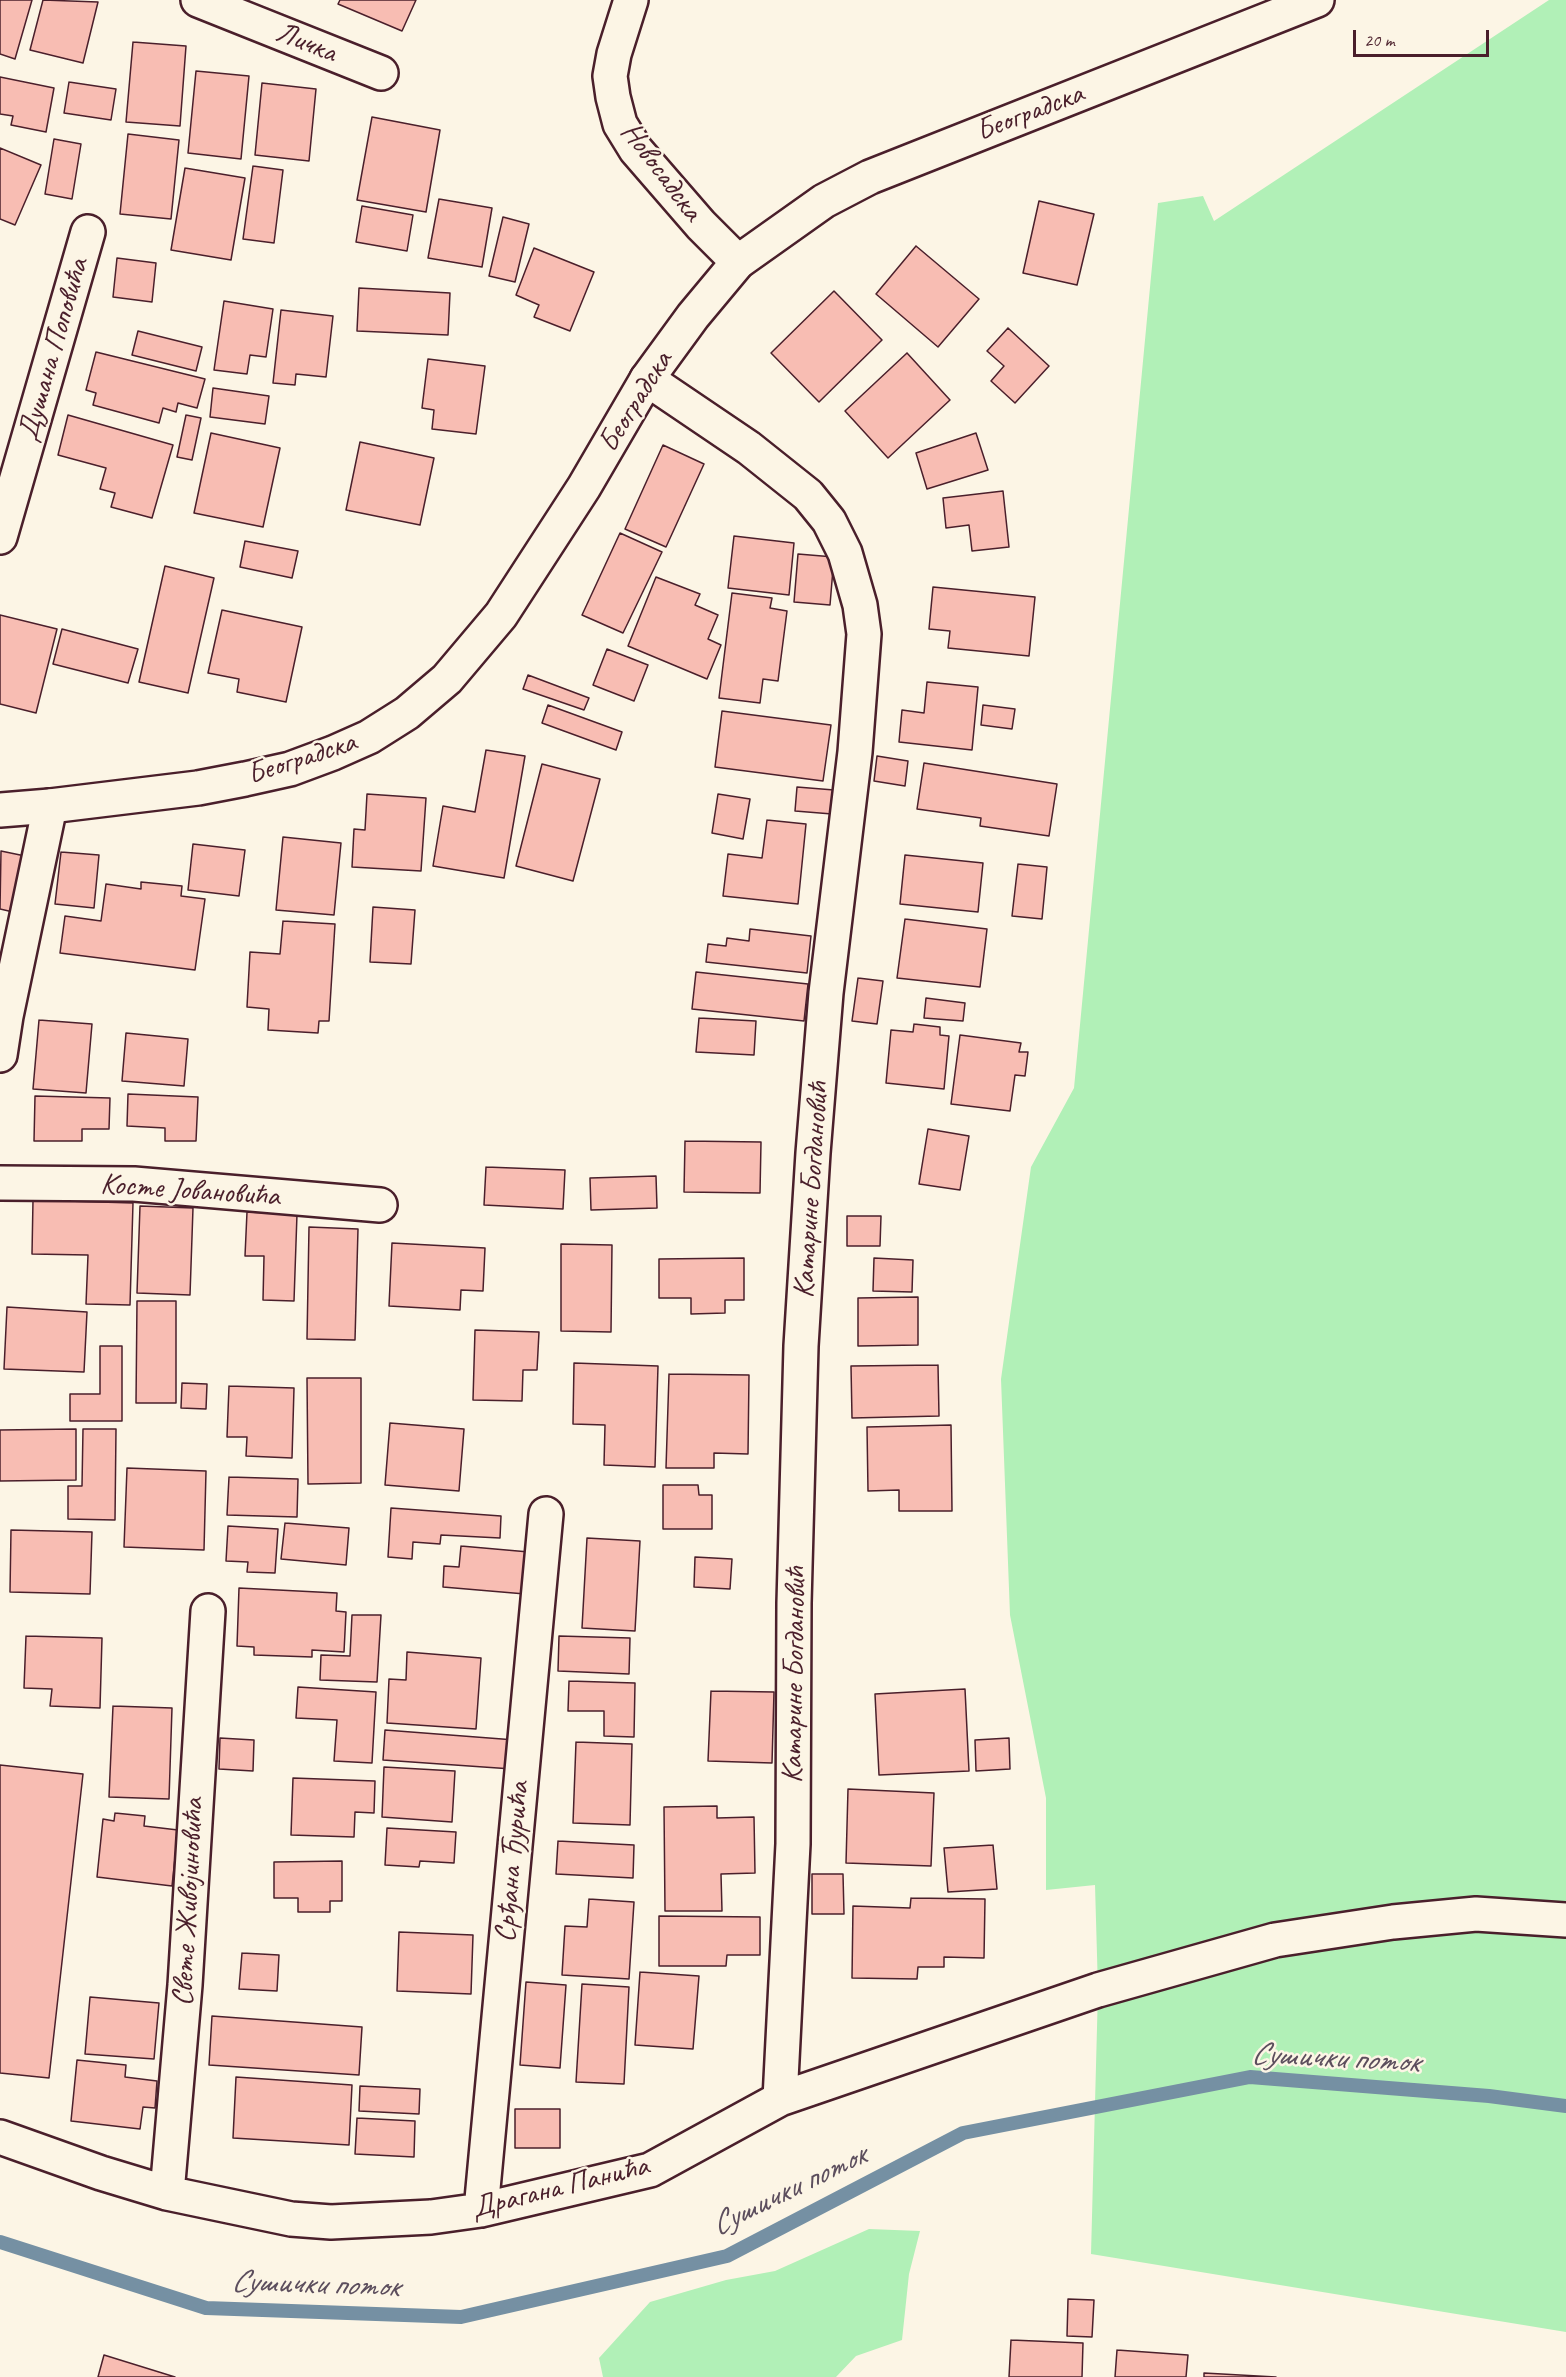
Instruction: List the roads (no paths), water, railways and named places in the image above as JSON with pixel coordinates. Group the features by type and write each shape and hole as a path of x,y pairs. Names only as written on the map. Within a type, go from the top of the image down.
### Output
{"street":[{"name":"Личка","path":"198,0 381,73"},
{"name":"Новосадска","path":"631,0 614,54 610,76 620,124 636,150 701,225 738,262"},
{"name":"Београдска","path":"0,810 198,788 290,768 369,737 407,713 447,679 501,615 584,487 647,379 693,316 738,262 824,201 870,177 1317,0"},
{"name":"Душана Поповића","path":"0,537 88,232"},
{"name":"Катарине Богдановић","path":"647,379 749,448 808,495 829,521 845,553 860,605 864,634 855,752 826,993 801,1346 795,1603 793,1844 780,2098"},
{"path":"0,1055 6,1016 51,806"},
{"name":"Косте Јовановића","path":"0,1183 134,1184 380,1205"},
{"name":"Срђана Ђурића","path":"481,2210 546,1514"},
{"name":"Свете Живојиновића","path":"167,2193 185,1985 208,1611"},
{"name":"Драгана Панића","path":"0,2137 101,2173 167,2193 291,2218 331,2222 431,2217 481,2210 650,2169 780,2098 1098,1990 1275,1940 1393,1922 1476,1914 1566,1920"}],"waterway":[{"name":"Сушички поток","path":"0,2242 206,2308 461,2317 727,2256 963,2133 1250,2077 1489,2096 1566,2106"}]}
